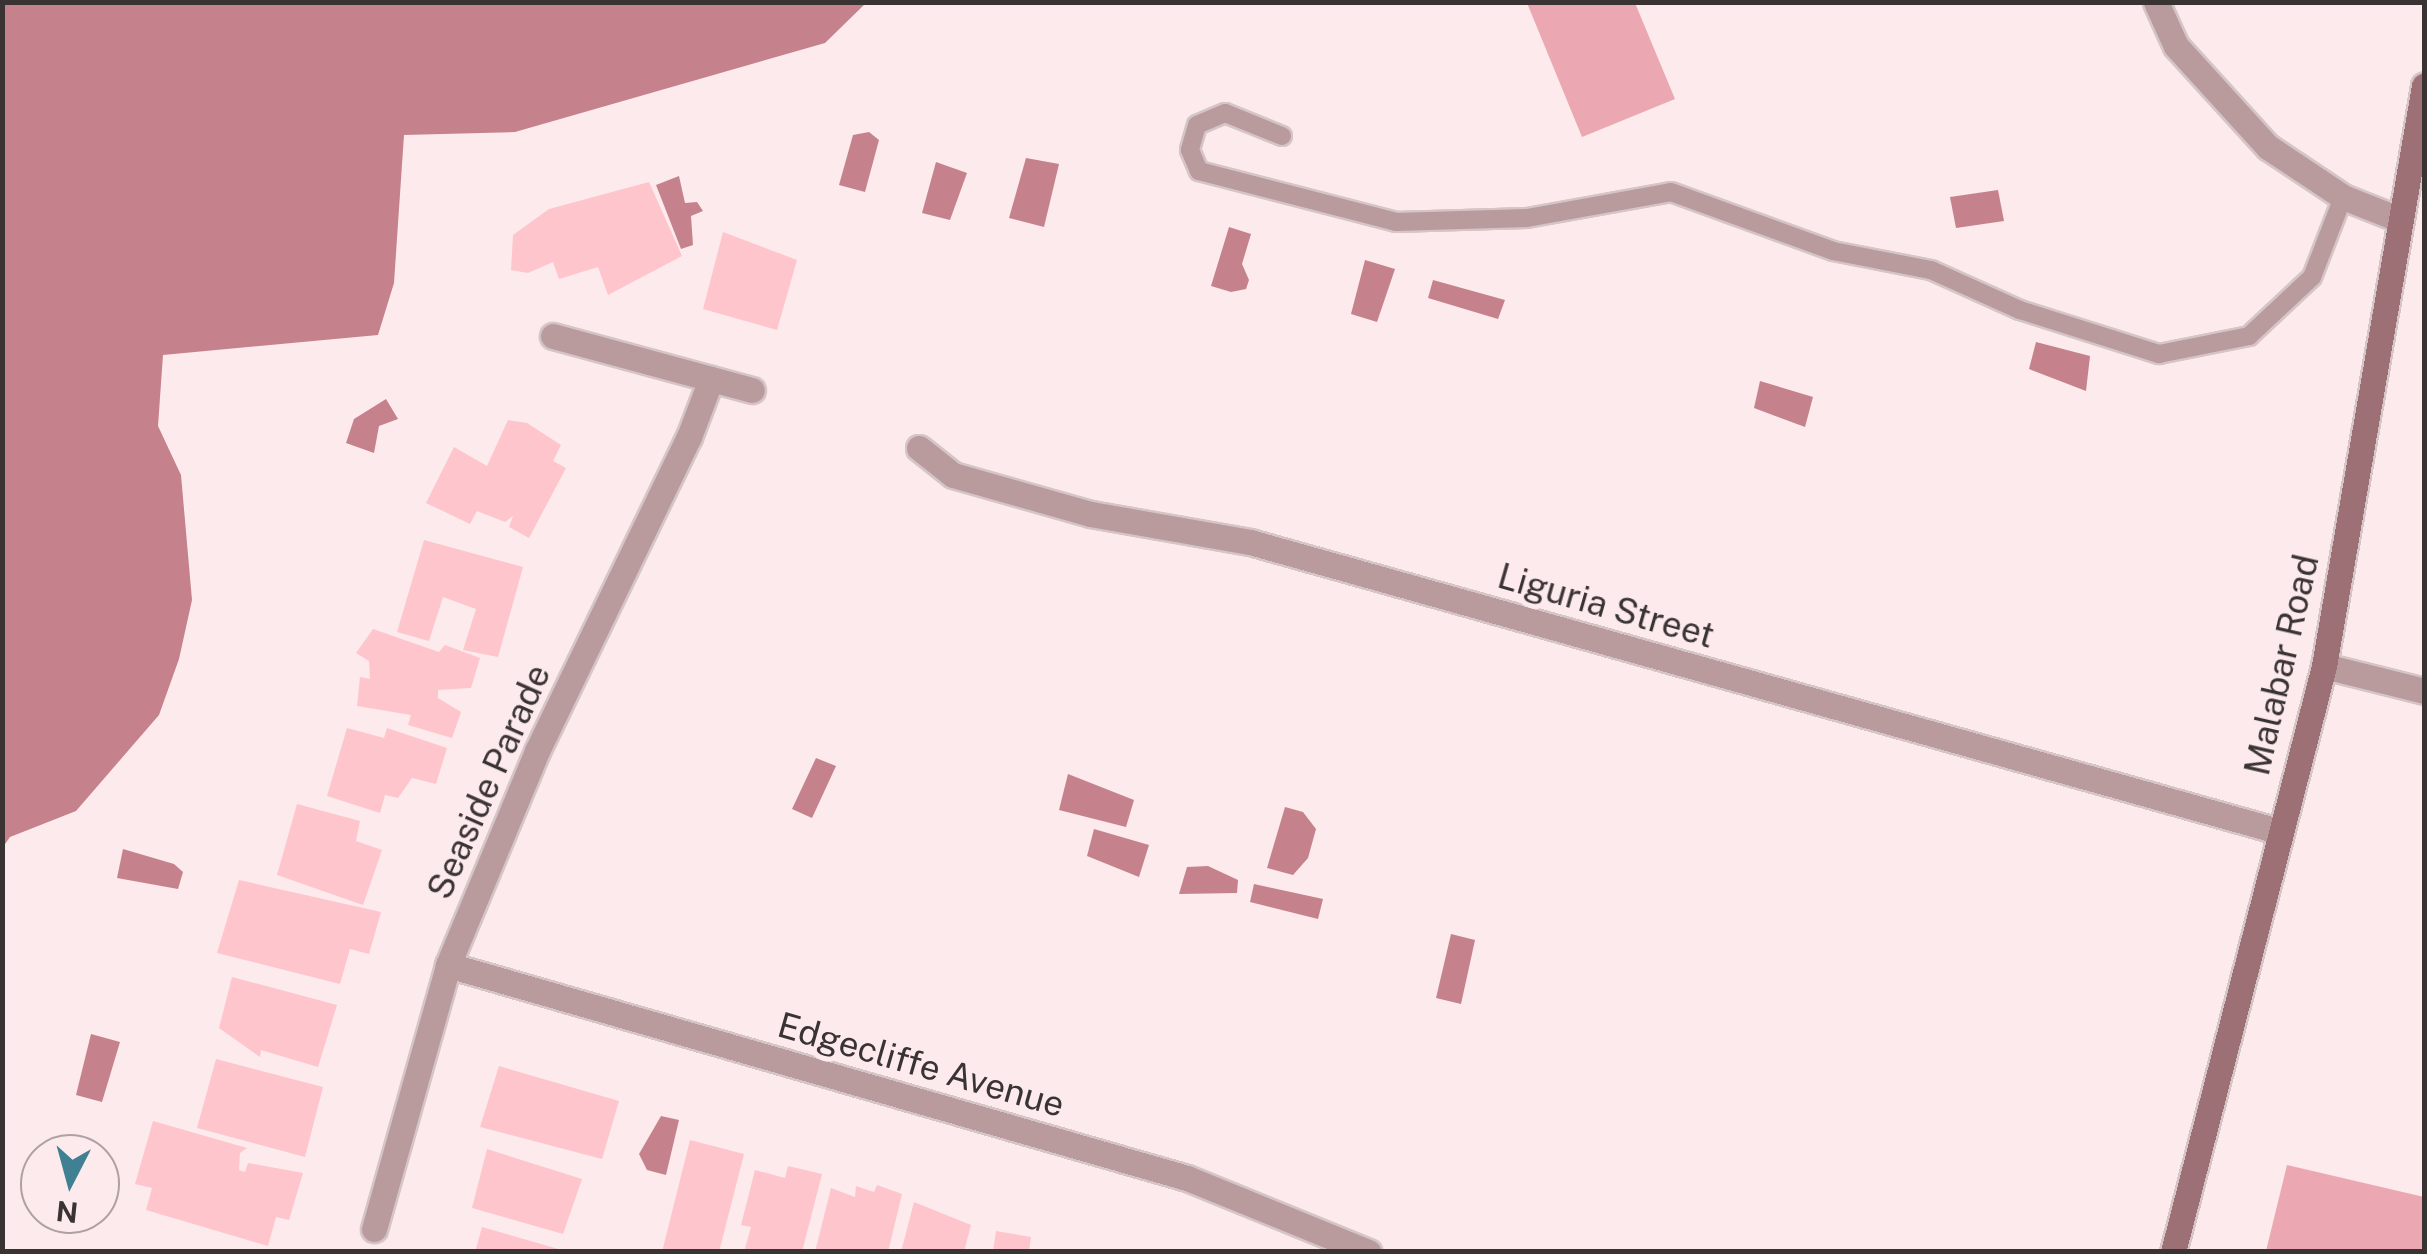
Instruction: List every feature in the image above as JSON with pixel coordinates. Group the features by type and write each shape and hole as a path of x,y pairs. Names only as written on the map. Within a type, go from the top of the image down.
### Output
{"main road":[{"name":"Malabar Road","path":"2173,1252 2278,831 2324,666 2424,86"}],"street":[{"path":"2156,2 2176,46 2216,98 2268,146 2343,196 2401,220"},
{"path":"553,336 752,390"},
{"name":"Seaside Parade","path":"374,1228 448,965 537,752 690,437 711,380"},
{"name":"Liguria Street","path":"919,448 953,475 1074,510 1250,542 2278,831"},
{"path":"2324,666 2424,691"},
{"name":"Edgecliffe Avenue","path":"448,965 1187,1178 1368,1252"}],"lane":[{"path":"1282,136 1225,113 1197,125 1190,150 1199,170 1396,222 1526,218 1671,192 1833,251 1931,270 2020,310 2159,354 2248,336 2312,277 2343,196"}],"shaded area":[{"path":"3,2 866,3 825,43 515,132 404,135 394,283 378,335 163,355 158,426 181,475 192,600 179,659 159,715 76,811 10,837 3,847"},
{"path":"1527,3 1635,3 1675,99 1582,137"},
{"path":"869,132 879,140 865,192 839,185 853,135"},
{"path":"1026,158 1059,164 1044,227 1009,218"},
{"path":"936,162 967,173 950,220 922,213"},
{"path":"679,176 685,203 697,202 703,211 691,216 693,245 681,249 656,185"},
{"path":"1998,190 2004,221 1956,228 1950,197"},
{"path":"1229,227 1251,234 1242,264 1249,280 1246,289 1231,292 1211,286"},
{"path":"1365,260 1395,269 1377,322 1351,314"},
{"path":"1433,280 1505,300 1498,319 1428,298"},
{"path":"2036,342 2090,356 2086,391 2029,369"},
{"path":"1760,381 1813,397 1805,427 1754,408"},
{"path":"386,399 398,419 379,426 374,453 346,443 354,419"},
{"path":"816,758 836,766 812,818 792,809"},
{"path":"1068,774 1134,800 1126,827 1059,810"},
{"path":"1285,807 1303,812 1316,829 1308,858 1293,875 1267,868"},
{"path":"1094,829 1149,845 1139,877 1087,856"},
{"path":"123,849 174,864 183,872 178,889 117,878"},
{"path":"1208,866 1238,880 1237,893 1179,894 1187,867"},
{"path":"1254,884 1323,899 1318,919 1250,902"},
{"path":"1451,934 1475,940 1461,1004 1436,998"},
{"path":"91,1034 120,1042 102,1102 76,1095"},
{"path":"661,1116 679,1120 666,1175 647,1170 639,1154"},
{"path":"2287,1165 2424,1197 2424,1251 2266,1251"}],"building":[{"path":"649,182 682,256 608,295 598,267 559,279 553,262 528,273 511,270 513,235 549,209"},
{"path":"723,232 797,260 777,330 703,309"},
{"path":"508,420 527,423 561,445 553,461 566,468 529,538 509,527 513,516 505,522 477,511 470,524 426,503 454,447 487,466"},
{"path":"424,540 523,567 498,657 463,650 476,609 443,597 429,641 397,632"},
{"path":"373,629 439,652 445,645 480,658 471,688 438,690 438,698 461,712 452,738 408,725 411,715 357,706 360,677 370,679 369,661 356,653"},
{"path":"347,728 384,738 387,728 447,748 436,784 412,778 398,798 385,795 380,813 327,796"},
{"path":"297,804 360,821 356,841 382,850 363,905 277,875"},
{"path":"239,880 381,912 369,954 350,949 340,984 217,953"},
{"path":"232,977 337,1005 318,1067 261,1050 260,1057 219,1028"},
{"path":"216,1059 323,1087 305,1157 197,1128"},
{"path":"499,1066 619,1101 602,1159 480,1127"},
{"path":"153,1121 247,1148 240,1153 239,1170 245,1172 248,1163 303,1173 289,1220 276,1217 268,1246 146,1210 152,1188 135,1184"},
{"path":"690,1140 744,1154 719,1252 662,1252"},
{"path":"487,1149 582,1179 563,1234 472,1208"},
{"path":"788,1166 822,1174 802,1252 744,1252 751,1227 741,1225 755,1170 785,1178"},
{"path":"877,1185 902,1194 888,1252 815,1252 831,1188 855,1197 856,1186 874,1192"},
{"path":"914,1202 971,1225 964,1252 901,1252"},
{"path":"482,1227 562,1250 562,1252 475,1252"},
{"path":"996,1231 1031,1237 1029,1252 993,1252"}]}
